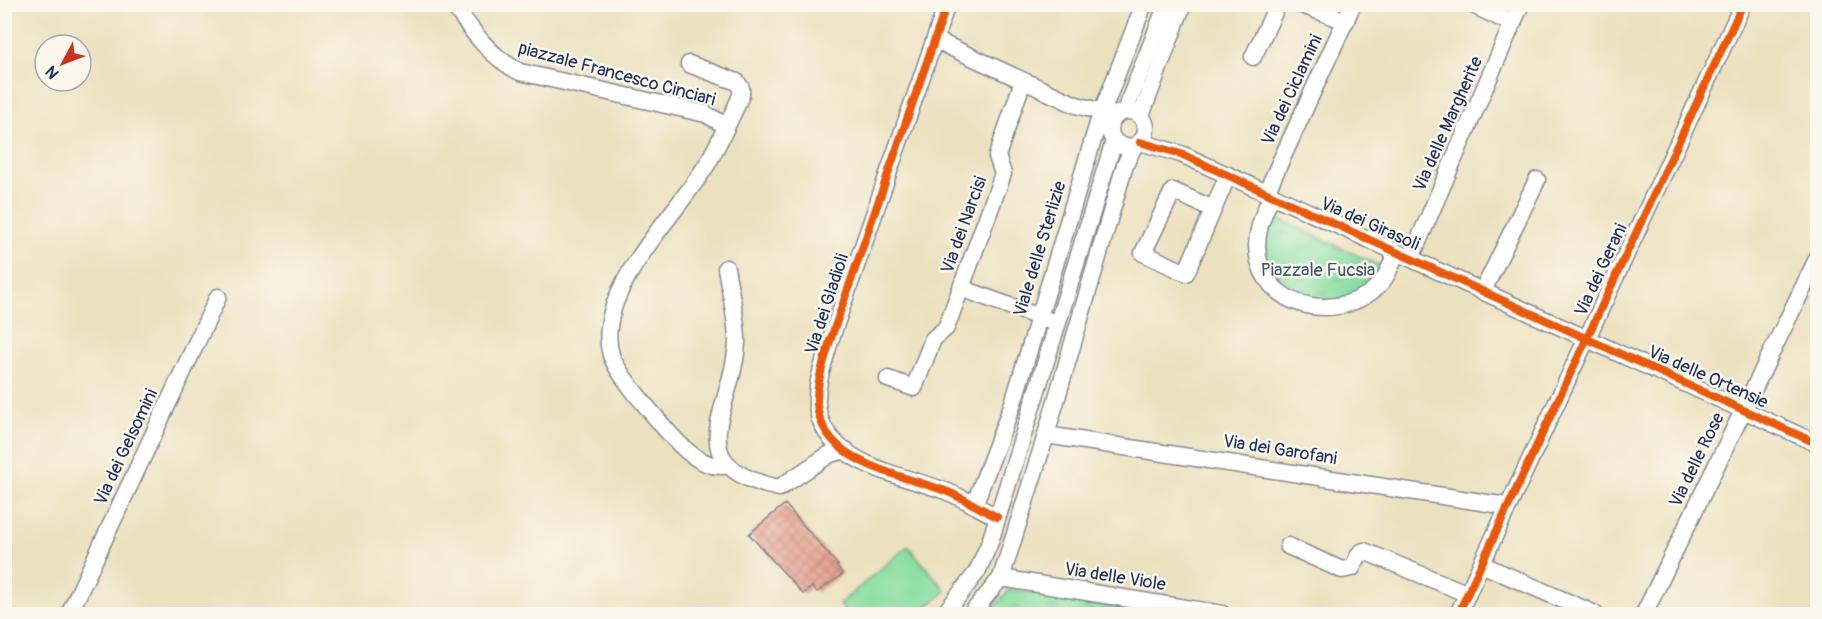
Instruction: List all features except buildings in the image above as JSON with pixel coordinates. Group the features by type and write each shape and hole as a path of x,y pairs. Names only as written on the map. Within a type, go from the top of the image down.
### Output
{"street":[{"name":"piazzale Francesco Cinciari","path":"453,4 490,51 506,65 520,72 706,114 726,126"},
{"name":"Via dei Gladioli","path":"947,4 819,379 817,405 822,422 835,441 858,461 888,474 947,492 997,517"},
{"name":"Viale delle Sterlizie","path":"971,615 1001,578 1047,435 1125,165 1123,126 1144,4"},
{"name":"Viale delle Sterlizie","path":"944,615 977,572 997,517 1056,323 1167,4"},
{"name":"Viale delle Sterlizie","path":"974,505 1013,403 1039,317 1123,126 1184,4"},
{"path":"1253,57 1278,4"},
{"path":"1299,4 1346,21"},
{"name":"Via dei Ciclamini","path":"1269,194 1353,4"},
{"path":"1471,4 1513,24"},
{"name":"Via delle Margherite","path":"1403,255 1521,4"},
{"name":"Via dei Gerani","path":"1458,615 1743,4"},
{"name":"Via dei Girasoli","path":"934,40 1586,338"},
{"name":"piazzale Francesco Cinciari","path":"689,64 737,82 741,88 736,108 708,161 620,288 610,314 608,336 612,357 639,397 685,449 719,468 729,465 738,473 779,488 830,454 846,450"},
{"name":"Via dei Narcisi","path":"1023,81 998,156 1003,174 961,288 1056,323"},
{"path":"1213,209 1173,191 1143,253 1186,273 1228,175"},
{"path":"1483,291 1537,180"},
{"path":"1269,194 1257,237 1259,263 1269,281 1282,293 1296,301 1313,308 1332,309 1349,303 1379,285 1403,255"},
{"name":"Via delle Rose","path":"1644,615 1818,257"},
{"path":"726,268 737,341 734,364 716,430 717,449 729,465"},
{"path":"888,379 914,388 933,339 946,328 961,288"},
{"name":"Via dei Gelsomini","path":"69,615 218,297"},
{"name":"Via delle Ortensie","path":"1586,338 1818,444"},
{"name":"Via dei Garofani","path":"1047,435 1507,506"},
{"path":"1288,546 1342,570 1352,568 1364,551 1468,594"},
{"path":"1481,564 1595,615"},
{"name":"Via delle Viole","path":"1001,578 1222,615"}],"green space":[{"name":"Piazzale Fucsia","path":"1268,214 1383,267 1357,295 1346,300 1322,302 1309,299 1285,286 1268,267 1264,255 1264,240"},
{"path":"908,546 946,591 918,614 848,614 839,604"},
{"path":"1010,589 1154,614 988,614"}],"cycle path":[{"path":"947,4 830,341 819,380 817,404 822,425 834,441 849,454 889,473 948,492 997,517"},
{"path":"1458,614 1743,4"},
{"path":"1140,142 1181,154 1818,444"}]}
